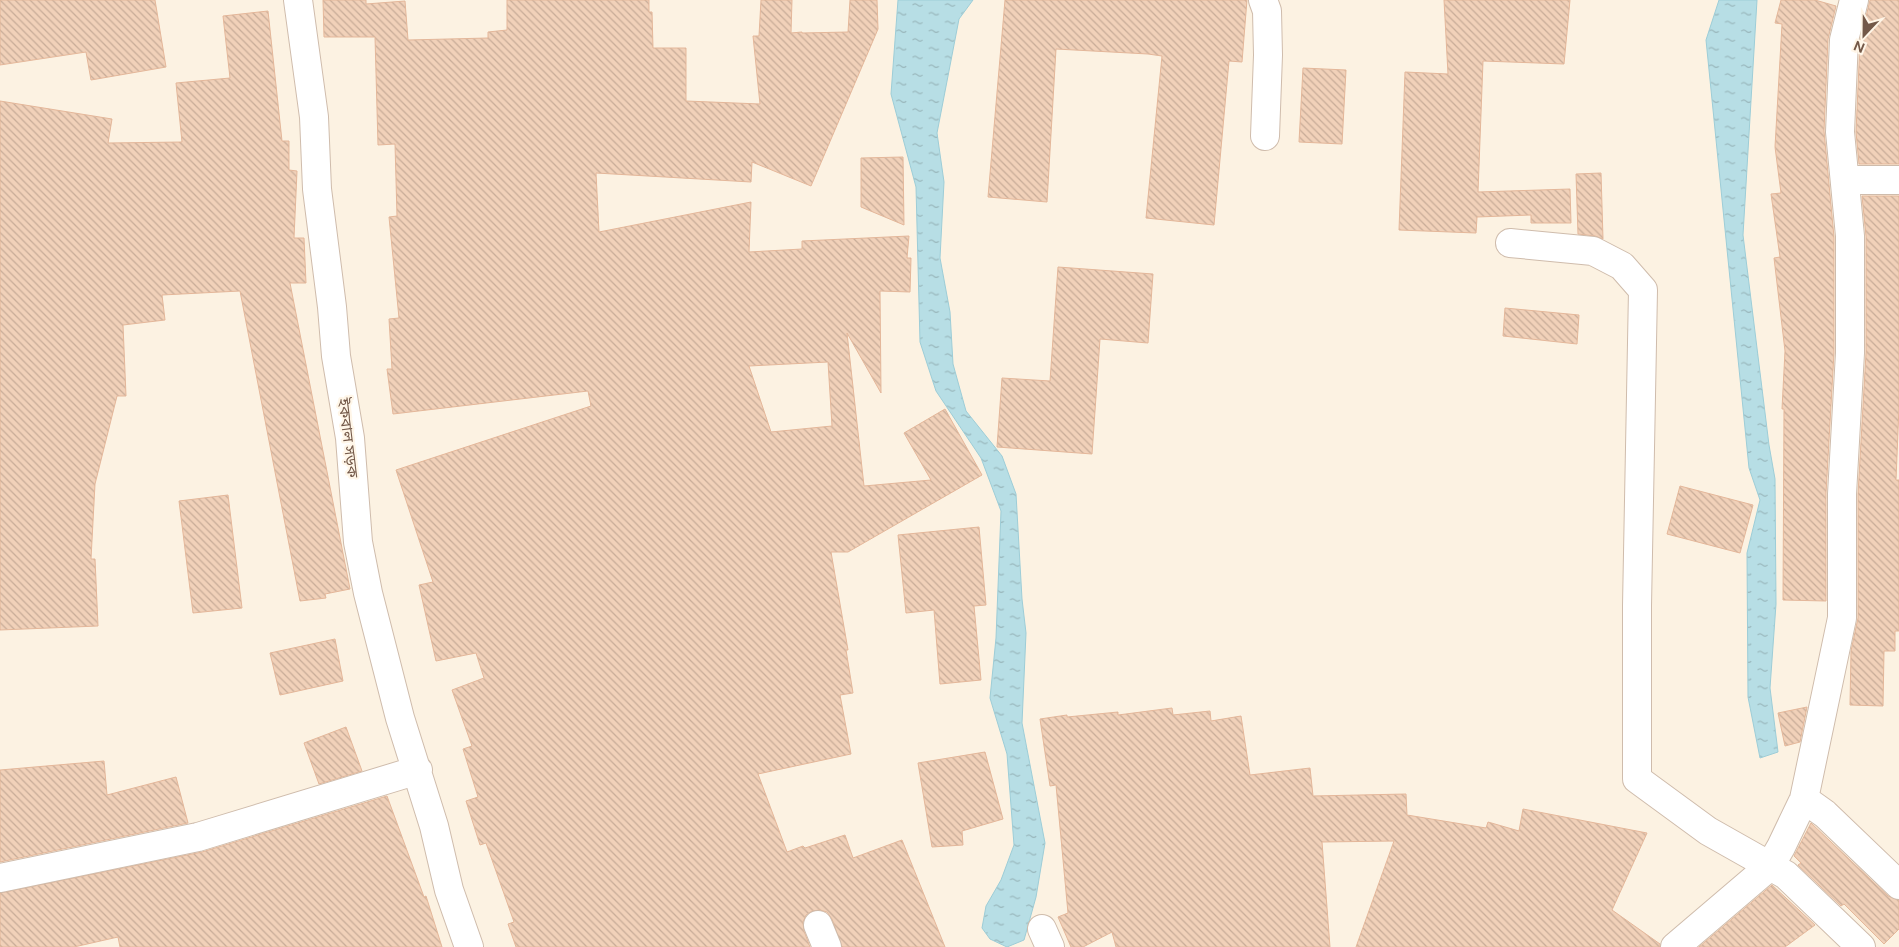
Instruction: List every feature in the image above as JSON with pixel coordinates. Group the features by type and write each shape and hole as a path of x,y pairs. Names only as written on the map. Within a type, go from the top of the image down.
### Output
{"street":[{"name":"ইকবাল সড়ক","path":"298,0 314,117 319,208 332,307 336,356 350,438 358,542 382,652 400,718 418,770 434,826 449,890 469,947"},
{"path":"1263,0 1267,11 1265,136"},
{"path":"1682,945 1770,866 1804,799 1842,618 1842,494 1850,353 1850,236 1840,132 1844,40 1854,0"},
{"path":"1845,180 1899,180"},
{"path":"1510,243 1592,251 1622,266 1643,290 1637,606 1637,779 1708,832 1786,875 1861,947"},
{"path":"0,878 198,837 418,770"},
{"path":"1804,799 1825,814 1899,885"}],"water":[{"path":"898,0 973,0 959,19 937,133 944,182 940,258 950,312 953,364 966,411 1002,456 1016,494 1022,599 1026,633 1022,723 1045,843 1036,897 1024,940 1007,947 990,939 982,928 986,906 1001,880 1014,845 1007,754 990,698 996,638 1001,511 981,458 936,391 920,342 916,187 891,94"},
{"path":"1719,0 1757,0 1743,235 1769,445 1775,479 1776,604 1770,688 1778,752 1760,758 1748,697 1747,553 1760,500 1749,468 1706,40"}],"building":[{"path":"0,0 155,0 166,67 91,80 86,52 0,65"},
{"path":"323,0 366,0 366,4 405,1 408,40 488,38 488,32 507,30 507,0 649,0 649,12 652,12 653,48 686,48 686,101 760,104 753,36 759,36 761,0 792,0 791,33 802,33 848,32 850,0 877,0 878,29 811,186 752,162 751,182 596,173 599,232 751,202 749,252 802,249 802,241 909,236 907,258 911,258 910,292 880,291 881,393 847,333 864,486 931,480 904,433 945,409 982,475 848,552 831,552 848,650 846,650 853,693 840,695 851,754 758,774 787,852 845,835 853,858 902,840 945,947 842,947 832,919 827,912 820,910 812,911 806,915 803,922 810,947 516,947 508,924 514,922 486,843 480,845 466,801 478,797 463,749 472,746 452,690 484,678 476,653 436,661 419,585 433,582 396,470 591,406 588,391 393,414 387,369 392,369 389,319 399,318 389,217 397,216 395,144 378,145 375,37 324,37","holes":["828,362 832,426 771,432 749,366"]},
{"path":"1005,0 1247,0 1242,62 1229,61 1214,225 1146,218 1162,56 1148,54 1056,49 1047,202 988,197"},
{"path":"1444,0 1570,0 1564,64 1483,61 1478,192 1570,189 1571,223 1531,223 1531,215 1477,217 1476,233 1399,230 1405,72 1448,74"},
{"path":"1781,0 1815,0 1836,6 1828,39 1824,131 1834,237 1834,353 1826,493 1826,601 1783,600 1784,409 1782,409 1785,351 1774,258 1780,257 1771,194 1781,193 1775,147 1782,24 1775,23"},
{"path":"1870,0 1899,0 1899,164 1859,164 1856,132 1860,42"},
{"path":"268,11 282,141 289,141 289,170 297,171 294,238 304,238 306,283 290,283 350,589 325,594 326,598 300,601 240,291 162,295 165,320 123,325 126,396 117,396 95,484 91,559 95,559 98,626 0,630 0,101 112,119 108,143 182,142 176,83 230,78 223,16"},
{"path":"1303,68 1346,70 1342,144 1299,142"},
{"path":"903,157 904,225 861,207 861,158"},
{"path":"1601,173 1603,239 1578,234 1576,174"},
{"path":"1862,196 1899,196 1899,407 1896,480 1899,480 1899,631 1895,631 1895,651 1884,651 1883,706 1850,705 1851,651 1858,618 1858,494 1866,353 1866,236"},
{"path":"1058,267 1153,274 1148,343 1100,339 1092,454 997,447 1002,378 1050,381"},
{"path":"1505,308 1579,315 1577,344 1503,336"},
{"path":"1680,486 1753,505 1740,553 1667,534"},
{"path":"228,495 242,608 193,613 179,501"},
{"path":"979,527 986,605 974,606 981,680 940,684 934,610 906,613 898,535"},
{"path":"335,639 343,681 280,695 270,653"},
{"path":"1807,707 1800,742 1785,746 1778,713"},
{"path":"1172,708 1173,715 1210,711 1211,721 1241,716 1250,775 1310,768 1313,796 1406,794 1407,815 1486,828 1488,822 1519,831 1523,809 1647,833 1612,910 1660,944 1660,947 1356,947 1394,841 1322,842 1330,947 1116,947 1112,932 1083,947 1071,947 1058,917 1068,913 1056,785 1050,786 1040,719 1067,715 1067,717 1118,712 1118,715"},
{"path":"346,727 362,771 319,784 304,743"},
{"path":"985,752 1003,819 962,831 963,845 932,847 918,763"},
{"path":"104,761 107,795 176,777 188,823 0,862 0,770"},
{"path":"387,796 424,897 426,896 442,947 120,947 118,937 74,947 0,947 0,893 202,852"},
{"path":"1811,823 1888,896 1899,900 1899,929 1884,944 1844,904 1841,906 1798,865 1801,863 1794,856"},
{"path":"1772,885 1815,925 1785,947 1699,947"}]}
